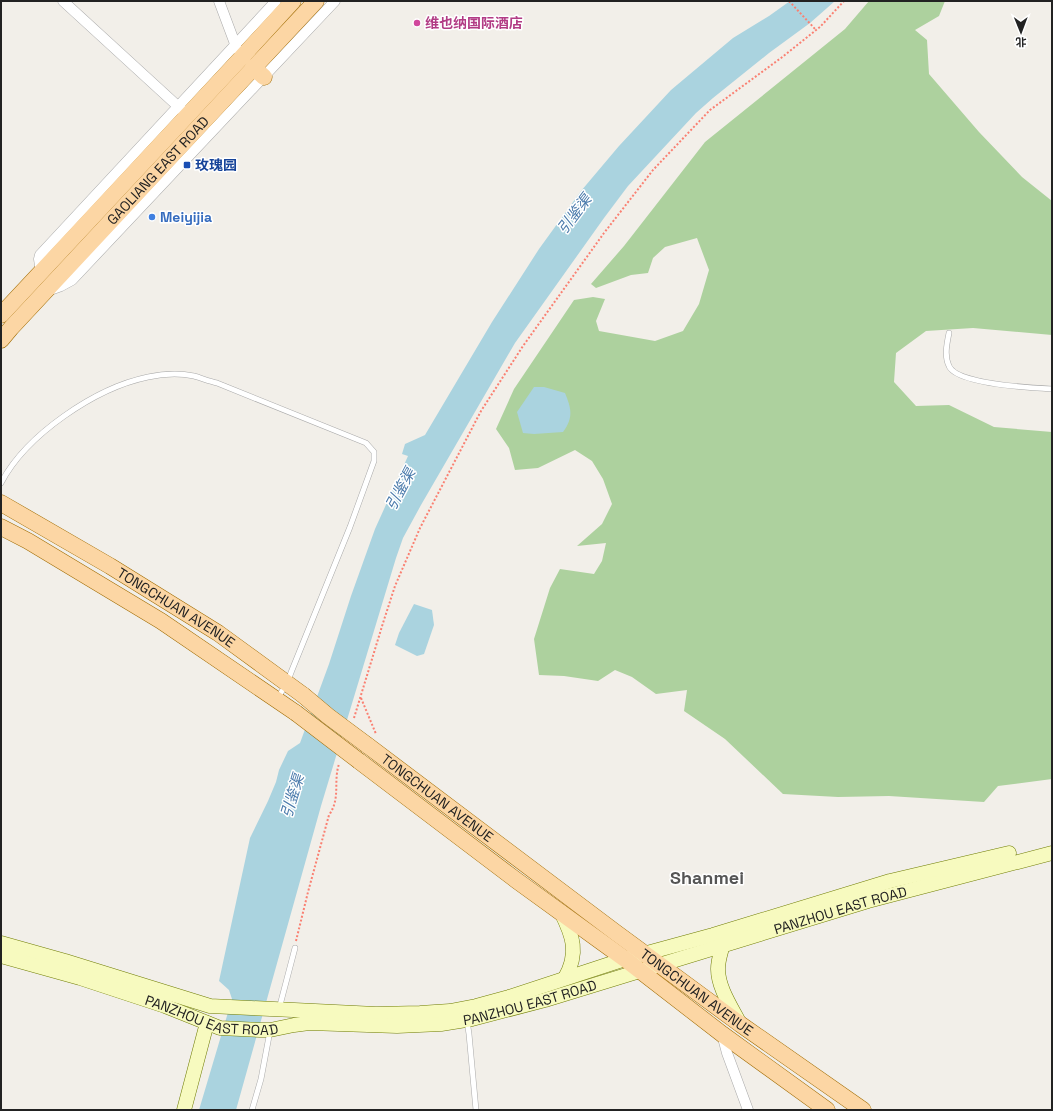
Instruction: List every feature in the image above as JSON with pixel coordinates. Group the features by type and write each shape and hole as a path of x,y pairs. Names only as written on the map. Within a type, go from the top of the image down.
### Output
{"main road":[{"name":"GAOLIANG EAST ROAD","path":"1,340 6,324 46,291 152,186 218,115 248,62 293,1"},
{"name":"GAOLIANG EAST ROAD","path":"1,315 41,273 183,111 248,62 316,1"},
{"name":"TONGCHUAN AVENUE","path":"1,503 110,566 218,633 303,695 328,716 372,741 645,954 740,1024 863,1110"},
{"name":"TONGCHUAN AVENUE","path":"1,527 28,541 161,621 296,712 359,761 625,959 722,1034 827,1110"},
{"name":"PANZHOU EAST ROAD","path":"1,956 80,978 165,1006 213,1025 265,1030 309,1023 397,1026 441,1024 509,997 625,959 713,936 890,882 1052,842"},
{"name":"PANZHOU EAST ROAD","path":"1,943 65,961 210,1006 225,1008 376,1014 465,1014 545,1000 723,944 868,901 1052,853"},
{"path":"561,912 573,944 573,956 570,969 565,978"},
{"path":"723,944 719,958 718,970 722,987 740,1024"},
{"path":"184,1110 213,1025"},
{"path":"756,1058 766,1041"}],"street":[{"path":"64,1 183,111"},
{"path":"219,1 248,62"},
{"path":"248,62 276,1"},
{"path":"248,62 336,1"},
{"path":"722,1034 727,1053 748,1110"}],"lane":[{"path":"949,333 946,349 947,359 949,367 953,372 988,383 1052,389"},
{"path":"1,483 8,469 16,459 30,444 57,422 86,402 117,387 149,376 193,376 217,383 366,443 374,452 374,461 350,527 287,683 276,699"},
{"path":"274,1010 295,948"},
{"path":"465,1014 470,1034 476,1110"},
{"path":"252,1110 260,1079 265,1030"}],"path":[{"path":"789,1 816,30"},
{"path":"354,720 395,586 420,528 482,411 523,346 604,234 658,165 710,110 781,58 816,30 844,1"},
{"path":"361,698 372,741"},
{"path":"295,948 308,892 329,816 334,808 339,764"}],"green space":[{"path":"869,1 945,1 939,16 915,30 927,40 929,74 979,132 1022,177 1052,201 1052,335 973,328 926,331 896,353 894,382 916,406 949,405 994,427 1052,432 1052,779 998,786 984,802 889,796 838,797 783,794 725,739 684,711 687,690 656,694 632,677 615,670 598,681 564,676 539,675 534,639 550,588 560,569 594,574 602,561 606,543 577,546 602,524 612,504 603,479 592,461 575,450 538,468 515,470 509,448 496,429 514,389 574,300 593,297 605,299 596,321 599,331 655,341 683,331 699,304 709,270 697,238 665,247 653,258 648,273 631,275 596,288 591,284 624,246 705,142 845,29"}],"water":[{"name":"引鉴渠","path":"790,1 835,1 810,23 769,53 696,113 628,186 515,343 403,538 321,806 236,1110 199,1110 232,999 229,990 219,981 250,838 268,801 279,770 288,751 300,743 329,664 375,529 408,456 402,454 405,444 425,435 492,322 539,249 581,191 619,146 671,90 733,38"},
{"path":"534,387 544,387 565,393 569,403 570,417 569,422 563,432 534,434 523,433 517,412"},
{"path":"414,604 432,610 434,625 424,654 417,656 395,645 399,633"}],"place":[{"name":"维也纳国际酒店","path":"417,23"},
{"name":"玫瑰园","path":"187,165"},
{"name":"Meiyijia","path":"152,217"}],"district":[{"name":"Shanmei","path":"707,877"}]}
